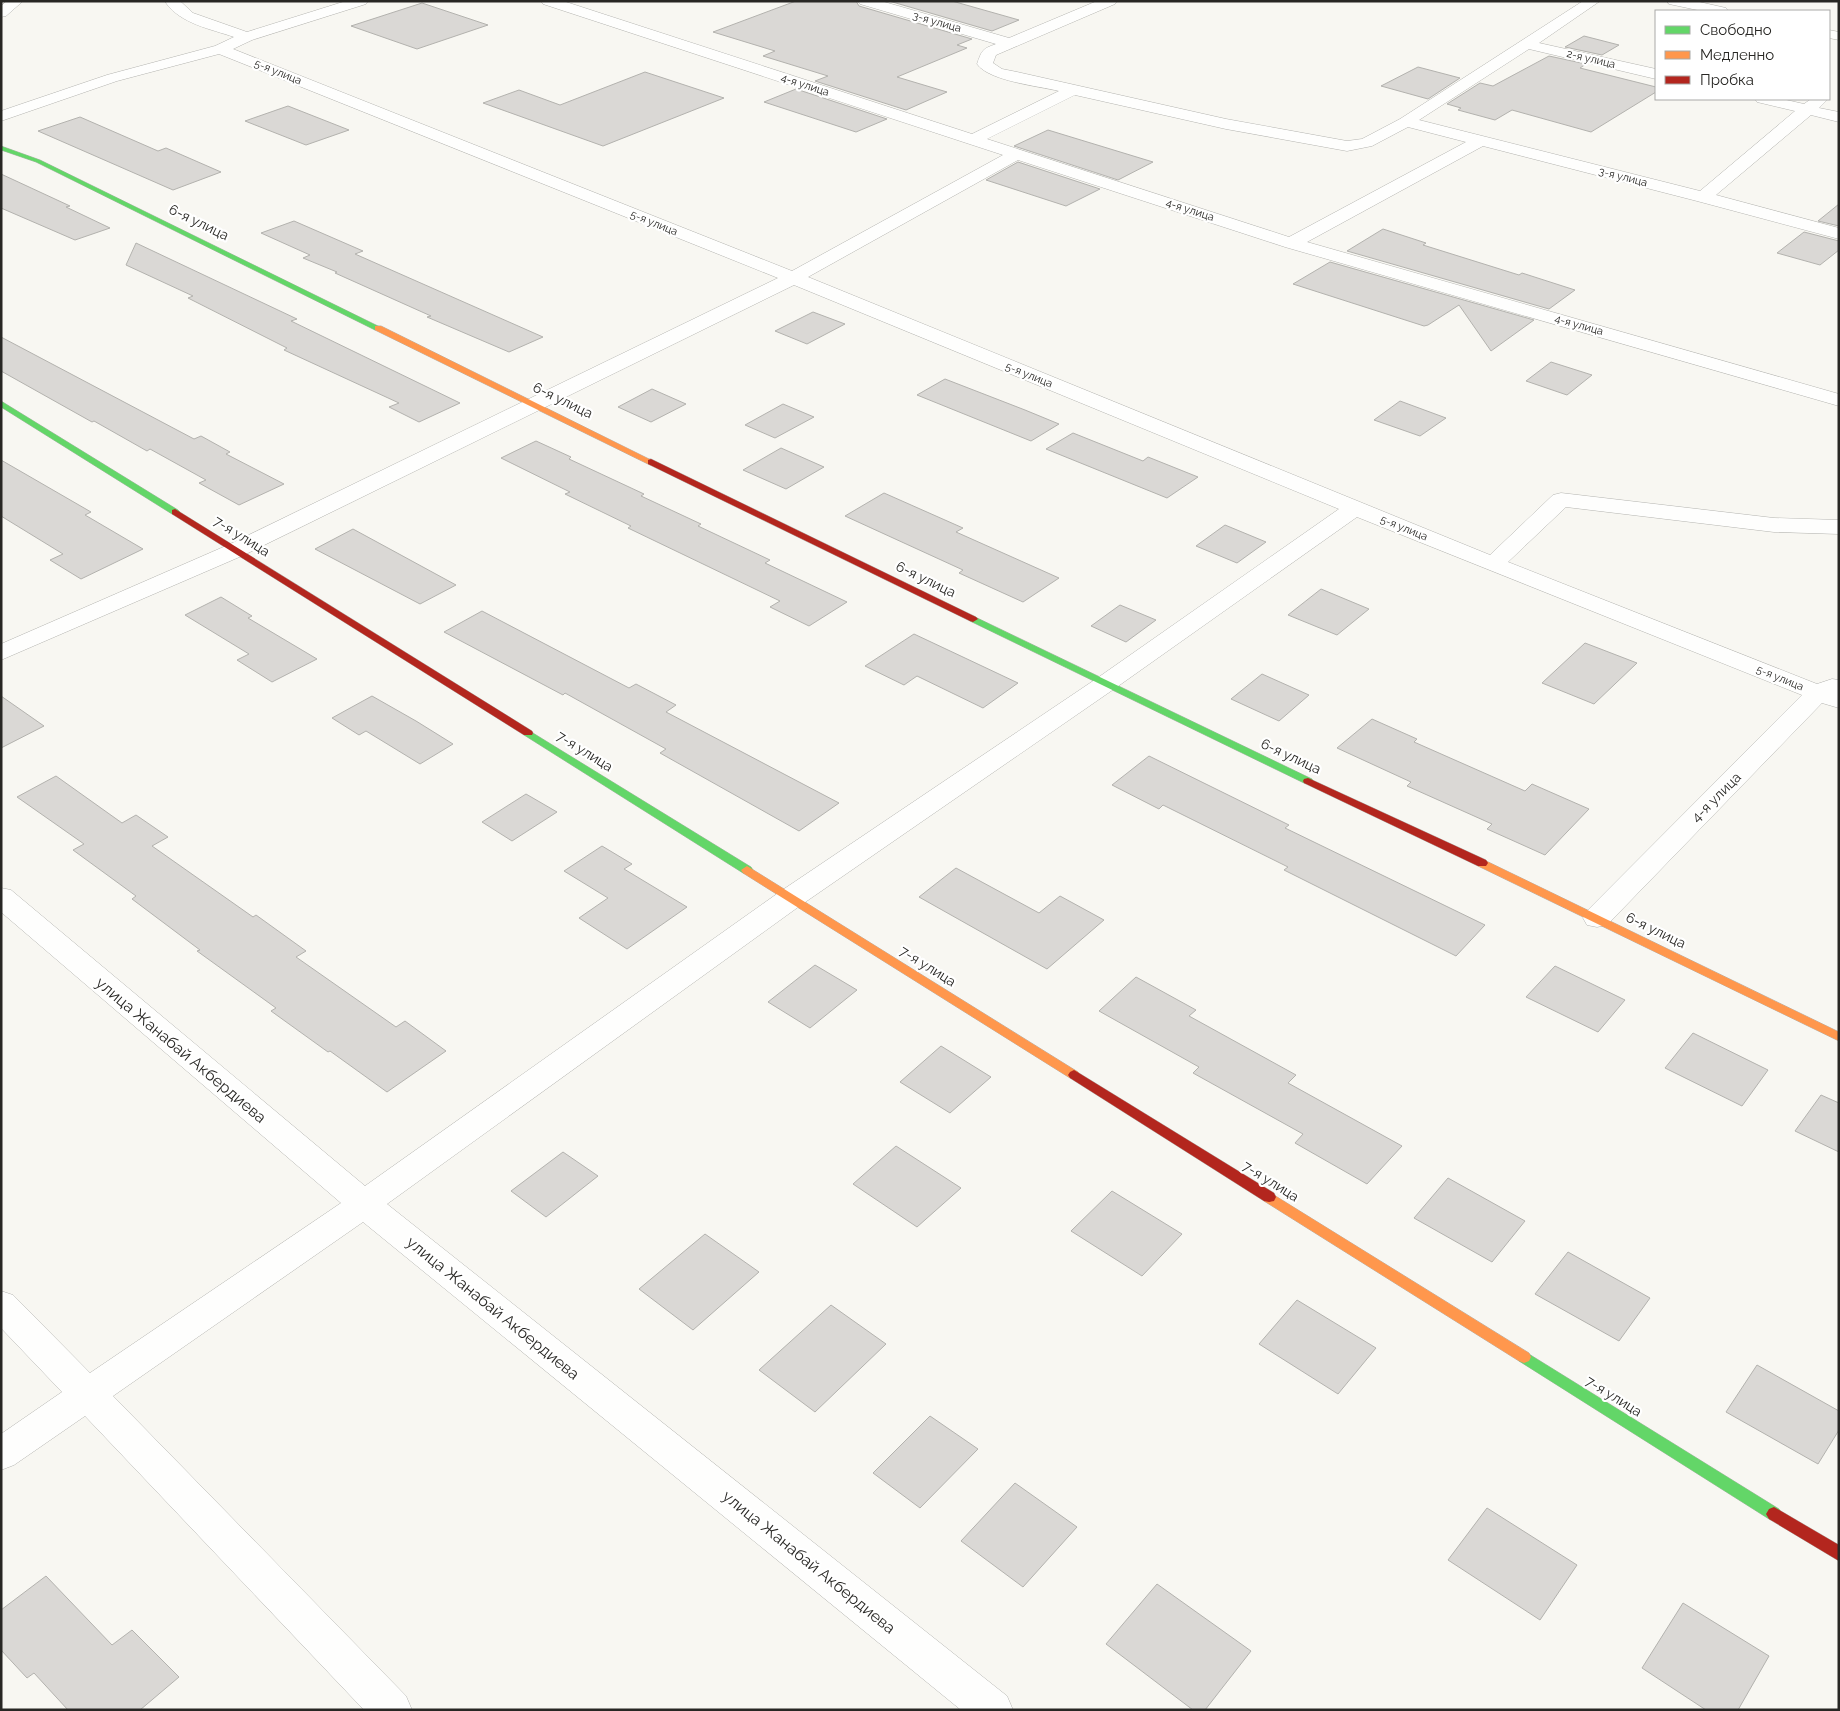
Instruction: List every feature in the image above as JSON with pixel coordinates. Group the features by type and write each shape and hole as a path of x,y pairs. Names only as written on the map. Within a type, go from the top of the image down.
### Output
{"street":[{"path":"1,13 16,1"},
{"path":"1,116 112,78 220,49 247,37 361,1"},
{"name":"4-я улица","path":"548,1 1291,242 1839,400"},
{"name":"3-я улица","path":"866,1 1009,43"},
{"path":"1110,1 989,52 985,64 997,72 1073,90 1226,124 1347,146 1366,143 1406,122 1593,1"},
{"path":"1674,1 1716,10"},
{"path":"173,3 188,16 247,37"},
{"name":"2-я улица","path":"1526,44 1655,74"},
{"name":"5-я улица","path":"220,49 792,278 1492,564 1832,692"},
{"path":"972,140 1073,90"},
{"path":"1767,100 1839,117"},
{"path":"1703,197 1819,100"},
{"name":"3-я улица","path":"1406,122 1703,197 1839,234"},
{"path":"1291,242 1480,141"},
{"name":"6-я улица","path":"1,148 38,161 1105,684 1597,918 1839,1037"},
{"path":"1,653 236,550 536,404 792,278 1016,154"},
{"name":"7-я улица","path":"1,403 1839,1554"},
{"path":"1492,564 1561,500 1774,525 1839,527"},
{"path":"1,1454 364,1204 791,898 1105,684 1355,508"},
{"name":"4-я улица","path":"1597,918 1832,692"},
{"name":"улица Жанабай Акбердиева","path":"1,898 364,1204 993,1710"},
{"path":"1,1305 392,1710"}],"building":[{"path":"796,1 856,1 859,6 972,39 957,45 967,48 897,77 947,92 906,110 815,81 828,76 763,56 775,51 713,32"},
{"path":"889,1 952,1 1019,20 992,31"},
{"path":"422,3 488,25 417,49 351,26"},
{"path":"1584,36 1619,45 1602,55 1565,47"},
{"path":"1549,56 1586,64 1580,68 1655,87 1655,93 1591,132 1512,110 1495,120 1458,110 1461,108 1447,104 1480,83 1493,86"},
{"path":"1418,67 1460,78 1428,99 1381,86"},
{"path":"645,72 724,98 603,146 483,103 519,90 560,105"},
{"path":"796,89 887,119 856,132 764,102"},
{"path":"288,106 349,130 306,145 245,121"},
{"path":"80,117 158,151 166,148 221,172 173,190 38,131"},
{"path":"1048,130 1153,162 1118,180 1014,146"},
{"path":"1018,162 1100,189 1066,206 986,180"},
{"path":"1,174 70,206 66,207 110,228 75,240 1,208"},
{"path":"1839,204 1839,226 1818,221"},
{"path":"294,221 363,251 355,254 543,337 509,352 427,317 431,316 303,258 310,255 261,233"},
{"path":"1383,229 1426,243 1423,245 1519,275 1522,273 1575,290 1549,309 1347,251"},
{"path":"1804,232 1839,241 1839,250 1820,265 1777,253"},
{"path":"136,243 297,319 291,321 460,403 419,422 389,407 399,403 284,350 287,348 188,298 193,296 126,265"},
{"path":"1330,262 1534,320 1491,351 1459,305 1424,326 1293,284"},
{"path":"813,312 845,324 807,344 775,331"},
{"path":"1,337 194,439 201,436 230,452 226,454 284,484 239,505 199,483 206,480 150,449 147,451 94,421 92,422 1,371"},
{"path":"1551,362 1592,375 1567,395 1526,381"},
{"path":"945,379 1059,424 1031,441 917,395"},
{"path":"652,389 686,404 651,422 618,407"},
{"path":"1400,401 1446,418 1420,436 1374,420"},
{"path":"783,404 814,417 775,438 745,425"},
{"path":"1073,433 1143,461 1148,457 1198,477 1167,498 1046,449"},
{"path":"536,441 571,457 569,459 644,494 641,496 701,524 698,526 770,560 765,563 847,602 809,626 770,607 780,601 628,528 631,526 565,494 570,492 501,458"},
{"path":"781,448 824,467 786,489 743,470"},
{"path":"1,460 91,512 85,515 143,549 81,579 50,560 63,554 1,516"},
{"path":"884,493 963,528 956,532 1059,578 1023,602 959,573 963,570 845,516"},
{"path":"1225,525 1266,542 1237,563 1196,546"},
{"path":"353,529 456,585 420,604 315,549"},
{"path":"1321,589 1369,609 1337,635 1288,615"},
{"path":"221,597 252,616 248,618 317,659 272,682 237,660 249,654 185,615"},
{"path":"1120,605 1156,620 1126,642 1091,626"},
{"path":"482,611 629,688 636,684 676,705 666,712 839,803 799,831 660,753 666,749 565,693 563,695 444,632"},
{"path":"914,634 1018,683 983,708 917,676 904,685 865,666"},
{"path":"1585,643 1637,663 1594,704 1542,683"},
{"path":"1262,674 1309,695 1279,721 1231,699"},
{"path":"1,696 44,726 1,748"},
{"path":"372,696 453,744 420,764 366,731 359,735 332,718"},
{"path":"1372,719 1417,739 1414,742 1525,791 1532,784 1589,809 1545,855 1487,829 1492,824 1407,786 1411,782 1337,748"},
{"path":"1149,756 1289,825 1285,828 1485,925 1456,956 1284,870 1288,867 1163,805 1159,809 1112,785"},
{"path":"56,776 122,823 136,815 168,837 152,846 253,917 256,915 306,951 296,957 396,1027 405,1021 446,1051 387,1092 330,1051 328,1052 271,1011 276,1008 197,951 200,950 132,899 136,896 73,850 84,844 17,797"},
{"path":"526,794 557,812 512,841 482,822"},
{"path":"602,846 632,864 624,869 687,907 627,949 579,918 608,898 564,871"},
{"path":"956,868 1039,913 1060,896 1104,920 1047,969 919,897"},
{"path":"815,965 857,990 810,1028 768,1002"},
{"path":"1555,966 1625,1000 1598,1032 1526,997"},
{"path":"1136,977 1196,1010 1189,1016 1296,1075 1288,1083 1402,1146 1367,1184 1295,1143 1303,1134 1193,1073 1199,1067 1099,1011"},
{"path":"1693,1033 1768,1070 1742,1106 1665,1068"},
{"path":"941,1046 991,1077 950,1113 900,1082"},
{"path":"1821,1095 1839,1103 1839,1152 1795,1131"},
{"path":"896,1146 961,1188 917,1227 853,1184"},
{"path":"563,1152 598,1176 546,1217 511,1191"},
{"path":"1448,1178 1525,1221 1492,1262 1414,1218"},
{"path":"1112,1191 1182,1234 1142,1276 1071,1231"},
{"path":"705,1234 759,1272 693,1330 639,1289"},
{"path":"1568,1252 1650,1298 1619,1341 1535,1294"},
{"path":"1297,1300 1376,1348 1338,1394 1259,1344"},
{"path":"831,1305 886,1344 815,1412 759,1370"},
{"path":"1757,1365 1839,1411 1839,1430 1818,1464 1726,1412"},
{"path":"930,1416 978,1449 920,1508 873,1473"},
{"path":"1015,1483 1077,1527 1023,1587 961,1541"},
{"path":"1487,1508 1577,1565 1540,1620 1448,1560"},
{"path":"46,1576 112,1645 132,1630 179,1677 140,1710 68,1710 34,1673 27,1678 1,1650 1,1610"},
{"path":"1157,1584 1251,1651 1205,1710 1193,1710 1106,1644"},
{"path":"1683,1603 1769,1656 1738,1710 1706,1710 1642,1668"}],"traffic: fast":[{"path":"1,148 38,161 378,328"},
{"path":"1,403 175,512"},
{"path":"973,619 1308,781"},
{"path":"528,733 747,870"},
{"path":"1524,1357 1774,1514"}],"traffic: slow":[{"path":"378,328 651,462"},
{"path":"1482,863 1839,1037"},
{"path":"747,870 1074,1075"},
{"path":"1269,1197 1524,1357"}],"traffic: jam":[{"path":"651,462 973,619"},
{"path":"175,512 528,733"},
{"path":"1308,781 1482,863"},
{"path":"1074,1075 1269,1197"},
{"path":"1774,1514 1839,1554"}]}
